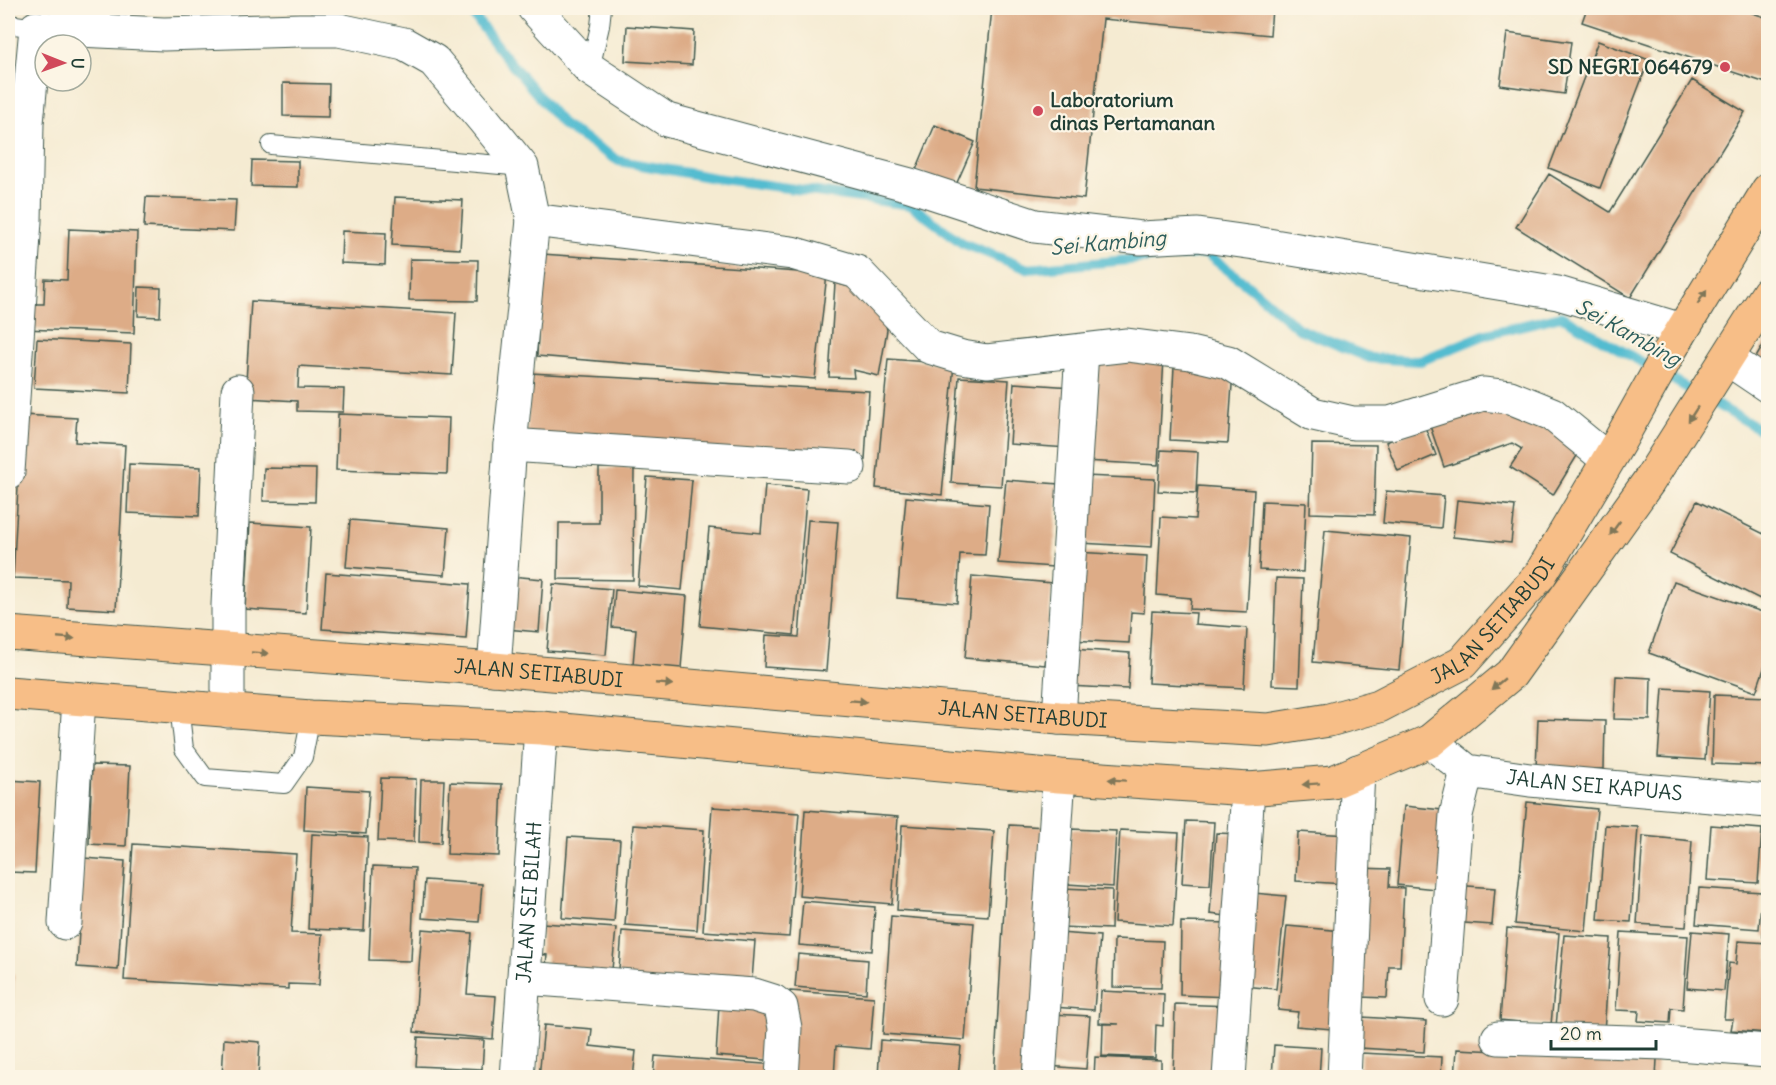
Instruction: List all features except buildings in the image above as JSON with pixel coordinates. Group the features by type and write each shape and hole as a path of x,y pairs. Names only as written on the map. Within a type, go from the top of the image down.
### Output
{"main road":[{"name":"JALAN SETIABUDI","path":"8,633 494,669 1059,718 1268,730 1329,720 1379,706 1462,663 1540,575 1677,338 1768,190"},
{"name":"JALAN SETIABUDI","path":"8,693 311,717 541,728 1059,776 1248,789 1333,782 1430,741 1511,674 1649,481 1768,293"}],"street":[{"path":"534,8 590,69 667,120 910,185 1035,226 1141,238 1198,235 1558,293 1677,338"},
{"path":"8,472 16,221 27,123 22,20 164,34 339,30 404,44 434,61 522,167 533,220 510,445 494,669"},
{"path":"533,220 792,253 857,272 929,347 962,357 987,361 1127,345 1190,353 1227,362 1313,414 1353,423 1390,423 1483,394 1510,397 1552,414 1613,451"},
{"path":"1059,718 1082,351"},
{"path":"1726,362 1768,386"},
{"path":"228,711 227,651 238,391"},
{"path":"510,445 849,467"},
{"path":"65,924 79,699"},
{"name":"JALAN SEI BILAH","path":"517,1077 541,728"},
{"path":"1430,741 1467,771 1456,815 1442,999"},
{"path":"1344,1077 1358,771"},
{"name":"JALAN SEI KAPUAS","path":"1467,771 1530,780 1768,801"},
{"path":"1039,1077 1059,776"},
{"path":"1229,1077 1248,789"},
{"path":"524,978 754,995 773,1001 781,1007 785,1028 782,1077"},
{"path":"1498,1038 1665,1043 1768,1051"}],"lane":[{"path":"590,69 602,8"},
{"path":"271,145 522,167"},
{"path":"179,706 184,749 205,778 284,784 303,757 311,717"}],"waterway":[{"name":"Sei Kambing","path":"468,8 503,54 564,126 619,161 715,178 911,205 962,243 1028,269 1206,253 1299,329 1370,358 1420,361 1487,334 1561,316 1768,434"}],"place":[{"name":"SD NEGRI 064679","path":"1725,67"},
{"name":"Laboratorium dinas Pertamanan","path":"1038,111"}]}
